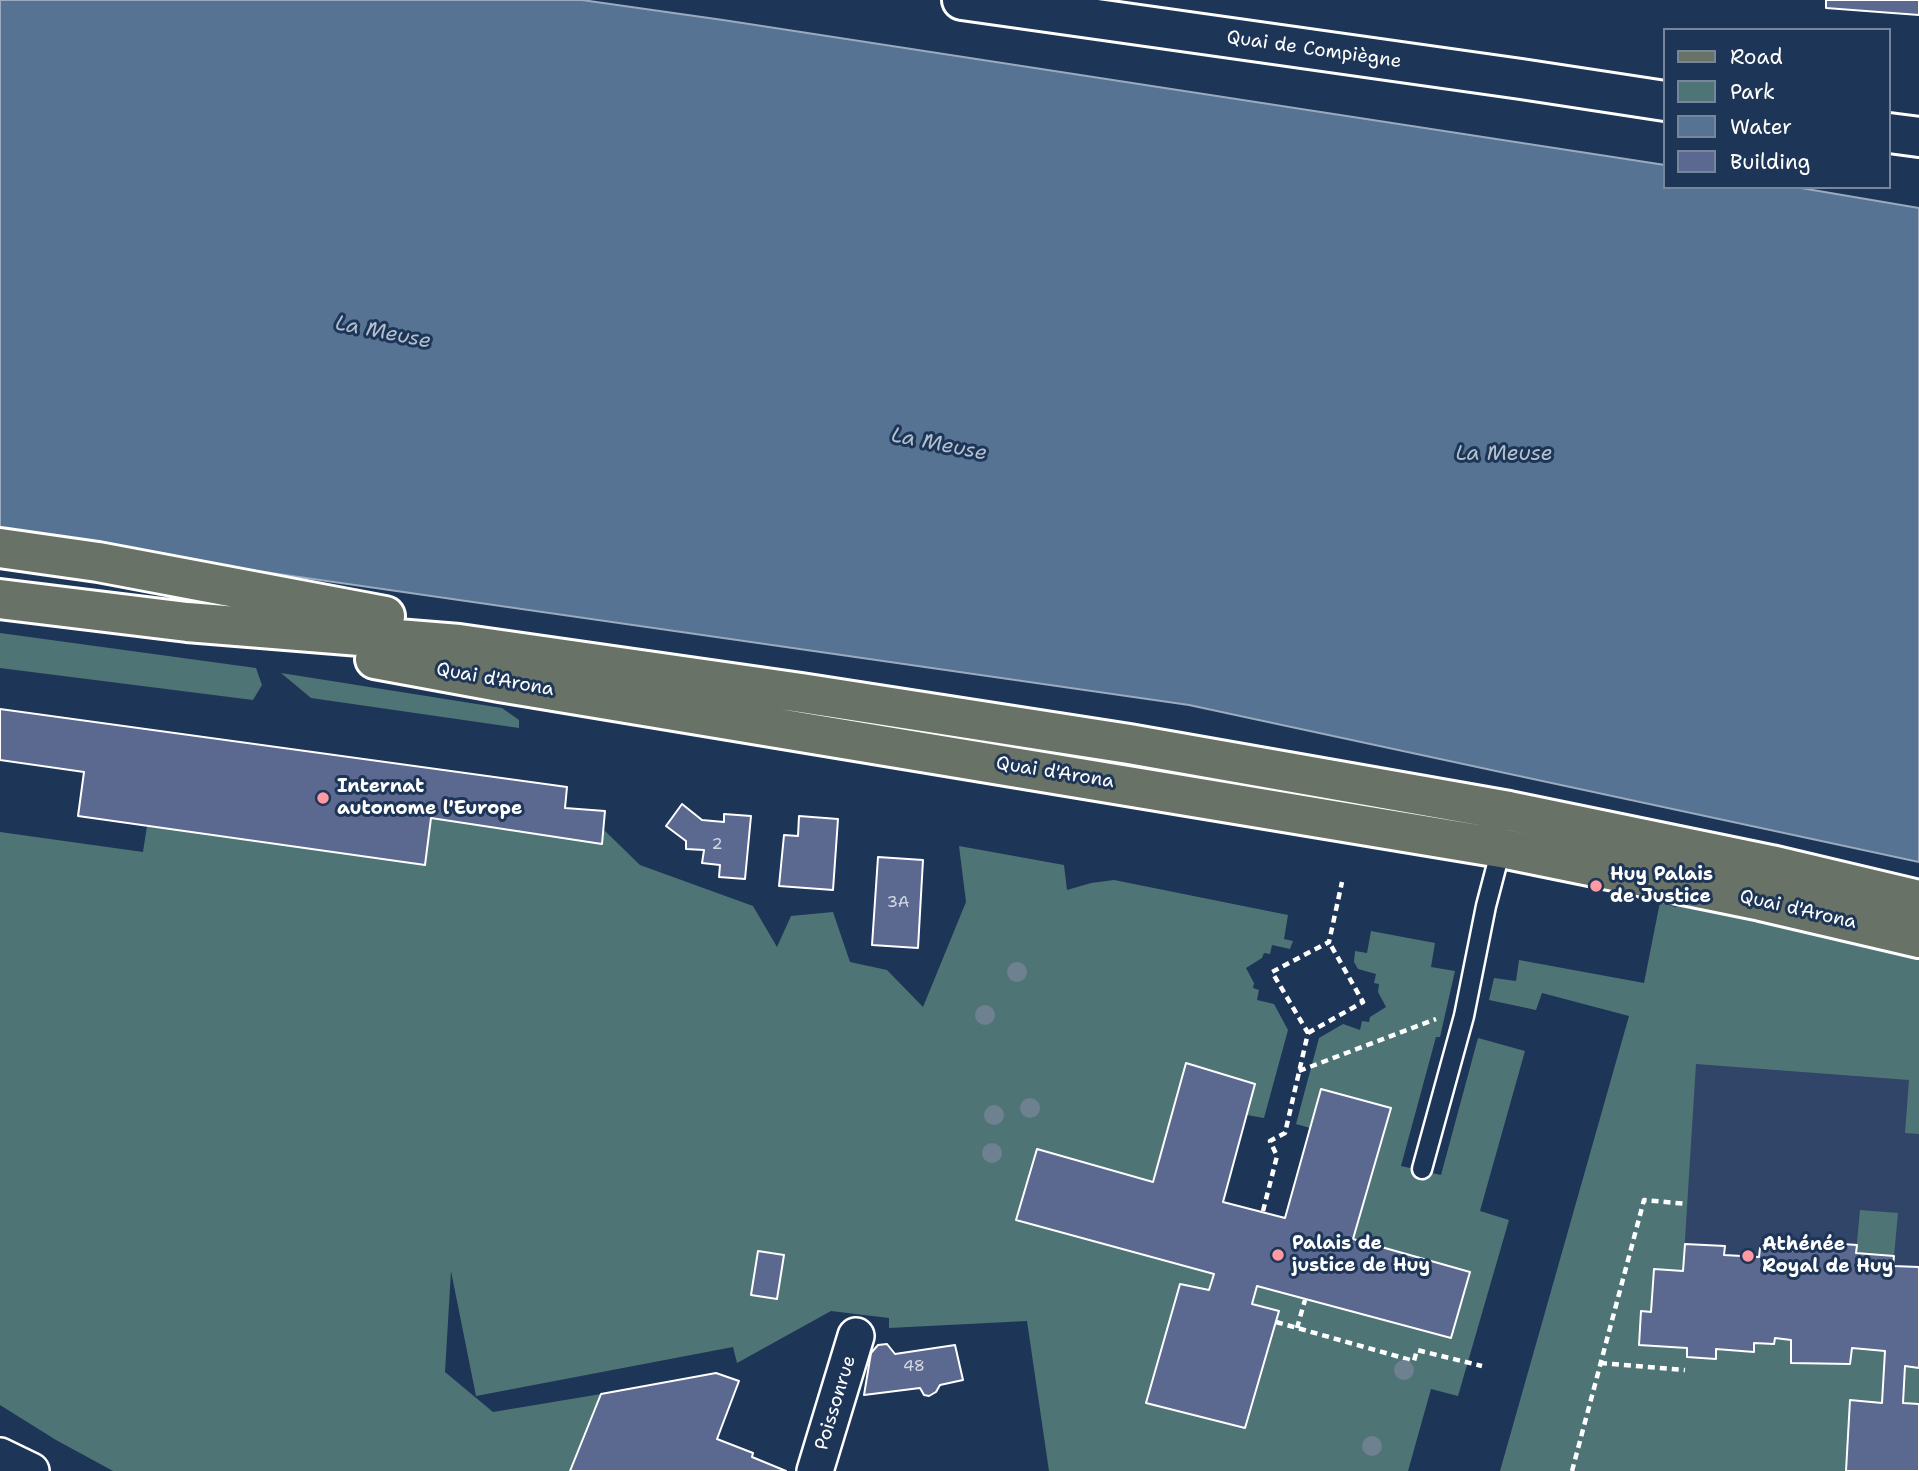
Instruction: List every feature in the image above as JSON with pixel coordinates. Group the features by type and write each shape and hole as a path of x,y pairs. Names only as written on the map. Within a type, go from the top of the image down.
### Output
{"main road":[{"name":"Quai de Compiègne","path":"985,2 1664,101"},
{"path":"1891,133 1919,137"},
{"path":"0,548 98,562 393,618 458,644"},
{"name":"Quai d'Arona","path":"0,599 187,622 458,644 861,722"},
{"name":"Quai d'Arona","path":"187,622 488,680 861,722 954,736 1761,901 1919,938"},
{"name":"Quai d'Arona","path":"954,736 1142,746 1509,811 1771,865 1919,900"}],"street":[{"name":"Poissonrue","path":"816,1471 856,1336"},
{"path":"0,1456 31,1471"}],"lane":[{"path":"1422,1169 1464,1016 1509,811"}],"path":[{"path":"1308,1033 1363,1002 1329,942 1342,882"},
{"path":"1263,1211 1277,1156 1270,1141 1285,1133 1308,1033 1272,972 1329,942"},
{"path":"1299,1071 1445,1016 1464,1016"},
{"path":"1572,1471 1644,1200 1687,1205"},
{"path":"1297,1328 1305,1300"},
{"path":"1276,1322 1414,1361 1417,1350 1482,1367"},
{"path":"1600,1363 1685,1370"}],"shaded area":[{"name":"Athénée Royal de Huy","path":"1919,960 1919,1471 1518,1471 1633,1049"}],"green space":[{"path":"0,633 256,668 262,685 253,700 0,668"},
{"path":"281,673 502,708 519,720 519,728 311,698"},
{"path":"431,818 601,844 603,829 640,865 753,906 777,947 791,916 833,912 850,962 887,970 923,1007 966,902 959,846 1064,865 1067,890 1114,880 1288,915 1284,939 1293,941 1290,949 1272,945 1270,954 1264,953 1262,958 1246,968 1254,983 1253,988 1259,990 1257,1000 1274,1004 1288,1030 1264,1118 1247,1115 1255,1084 1186,1063 1153,1182 1037,1150 1016,1220 1214,1274 1209,1290 1180,1284 1146,1403 1244,1428 1279,1311 1252,1304 1257,1286 1451,1337 1469,1272 1353,1239 1321,1089 1310,1128 1296,1124 1319,1038 1343,1024 1360,1030 1362,1021 1369,1022 1370,1017 1386,1007 1378,992 1379,984 1374,983 1376,974 1358,969 1354,962 1355,951 1367,953 1371,931 1435,943 1431,967 1455,971 1440,1037 1436,1037 1401,1166 1441,1175 1478,1038 1525,1051 1480,1211 1509,1220 1458,1396 1431,1389 1408,1471 1049,1471 1027,1321 889,1328 889,1318 831,1311 737,1363 733,1347 476,1396 451,1271 445,1372 493,1412 601,1394 570,1471 113,1471 0,1405 0,832 143,852 147,826 424,865"},
{"name":"Athénée Royal de Huy","path":"1701,899 1919,960 1919,1134 1905,1133 1909,1080 1696,1064 1683,1271 1687,1357 1715,1358 1716,1349 1753,1352 1754,1343 1775,1338 1791,1340 1791,1363 1850,1364 1852,1348 1885,1351 1882,1403 1850,1401 1846,1471 1500,1471 1629,1016 1542,993 1536,1010 1489,1000 1494,978 1516,981 1519,960 1644,983 1660,902 1675,907"},
{"path":"1860,1210 1898,1213 1894,1256 1856,1253"},
{"path":"1905,1366 1919,1368 1919,1404 1903,1403"}],"water":[{"name":"La Meuse","path":"0,0 582,0 1664,165 1664,189 1807,189 1919,208 1919,862 1189,705 0,534"}],"building":[{"path":"1826,0 1919,0 1919,15 1826,8"},
{"name":"Internat autonome l'Europe","path":"0,709 567,787 565,808 605,811 602,844 431,818 425,865 78,816 84,772 0,760"},
{"path":"682,804 702,820 724,822 724,814 751,816 745,879 719,877 720,865 702,863 704,850 686,849 686,841 666,826"},
{"path":"799,816 838,819 833,890 779,886 784,835 798,836"},
{"path":"878,857 923,860 918,948 872,945"},
{"name":"Palais de justice de Huy","path":"1186,1063 1255,1084 1223,1202 1285,1218 1321,1089 1391,1108 1353,1239 1470,1272 1451,1338 1257,1286 1252,1304 1279,1311 1245,1428 1146,1403 1180,1284 1209,1290 1214,1274 1016,1220 1037,1149 1153,1182"},
{"name":"Athénée Royal de Huy","path":"1800,1241 1857,1245 1856,1253 1894,1256 1893,1266 1919,1267 1919,1368 1905,1366 1903,1403 1919,1404 1919,1471 1846,1471 1850,1400 1882,1403 1885,1351 1852,1348 1850,1364 1791,1363 1791,1340 1775,1338 1774,1344 1754,1343 1754,1352 1716,1349 1716,1359 1687,1357 1687,1348 1639,1345 1641,1311 1651,1312 1654,1269 1683,1271 1685,1244 1725,1246 1724,1255 1759,1257 1760,1248 1800,1251"},
{"path":"758,1251 784,1255 777,1299 751,1295"},
{"path":"887,1344 895,1354 955,1345 963,1380 940,1385 936,1392 929,1396 924,1395 920,1388 864,1395 871,1353 878,1345"},
{"path":"716,1373 739,1381 717,1439 753,1453 752,1457 786,1471 570,1471 601,1394"}],"place":[{"name":"Internat autonome l'Europe","path":"323,798"},
{"name":"Huy Palais de Justice","path":"1596,886"},
{"name":"Palais de justice de Huy","path":"1278,1255"},
{"name":"Athénée Royal de Huy","path":"1748,1256"}]}
